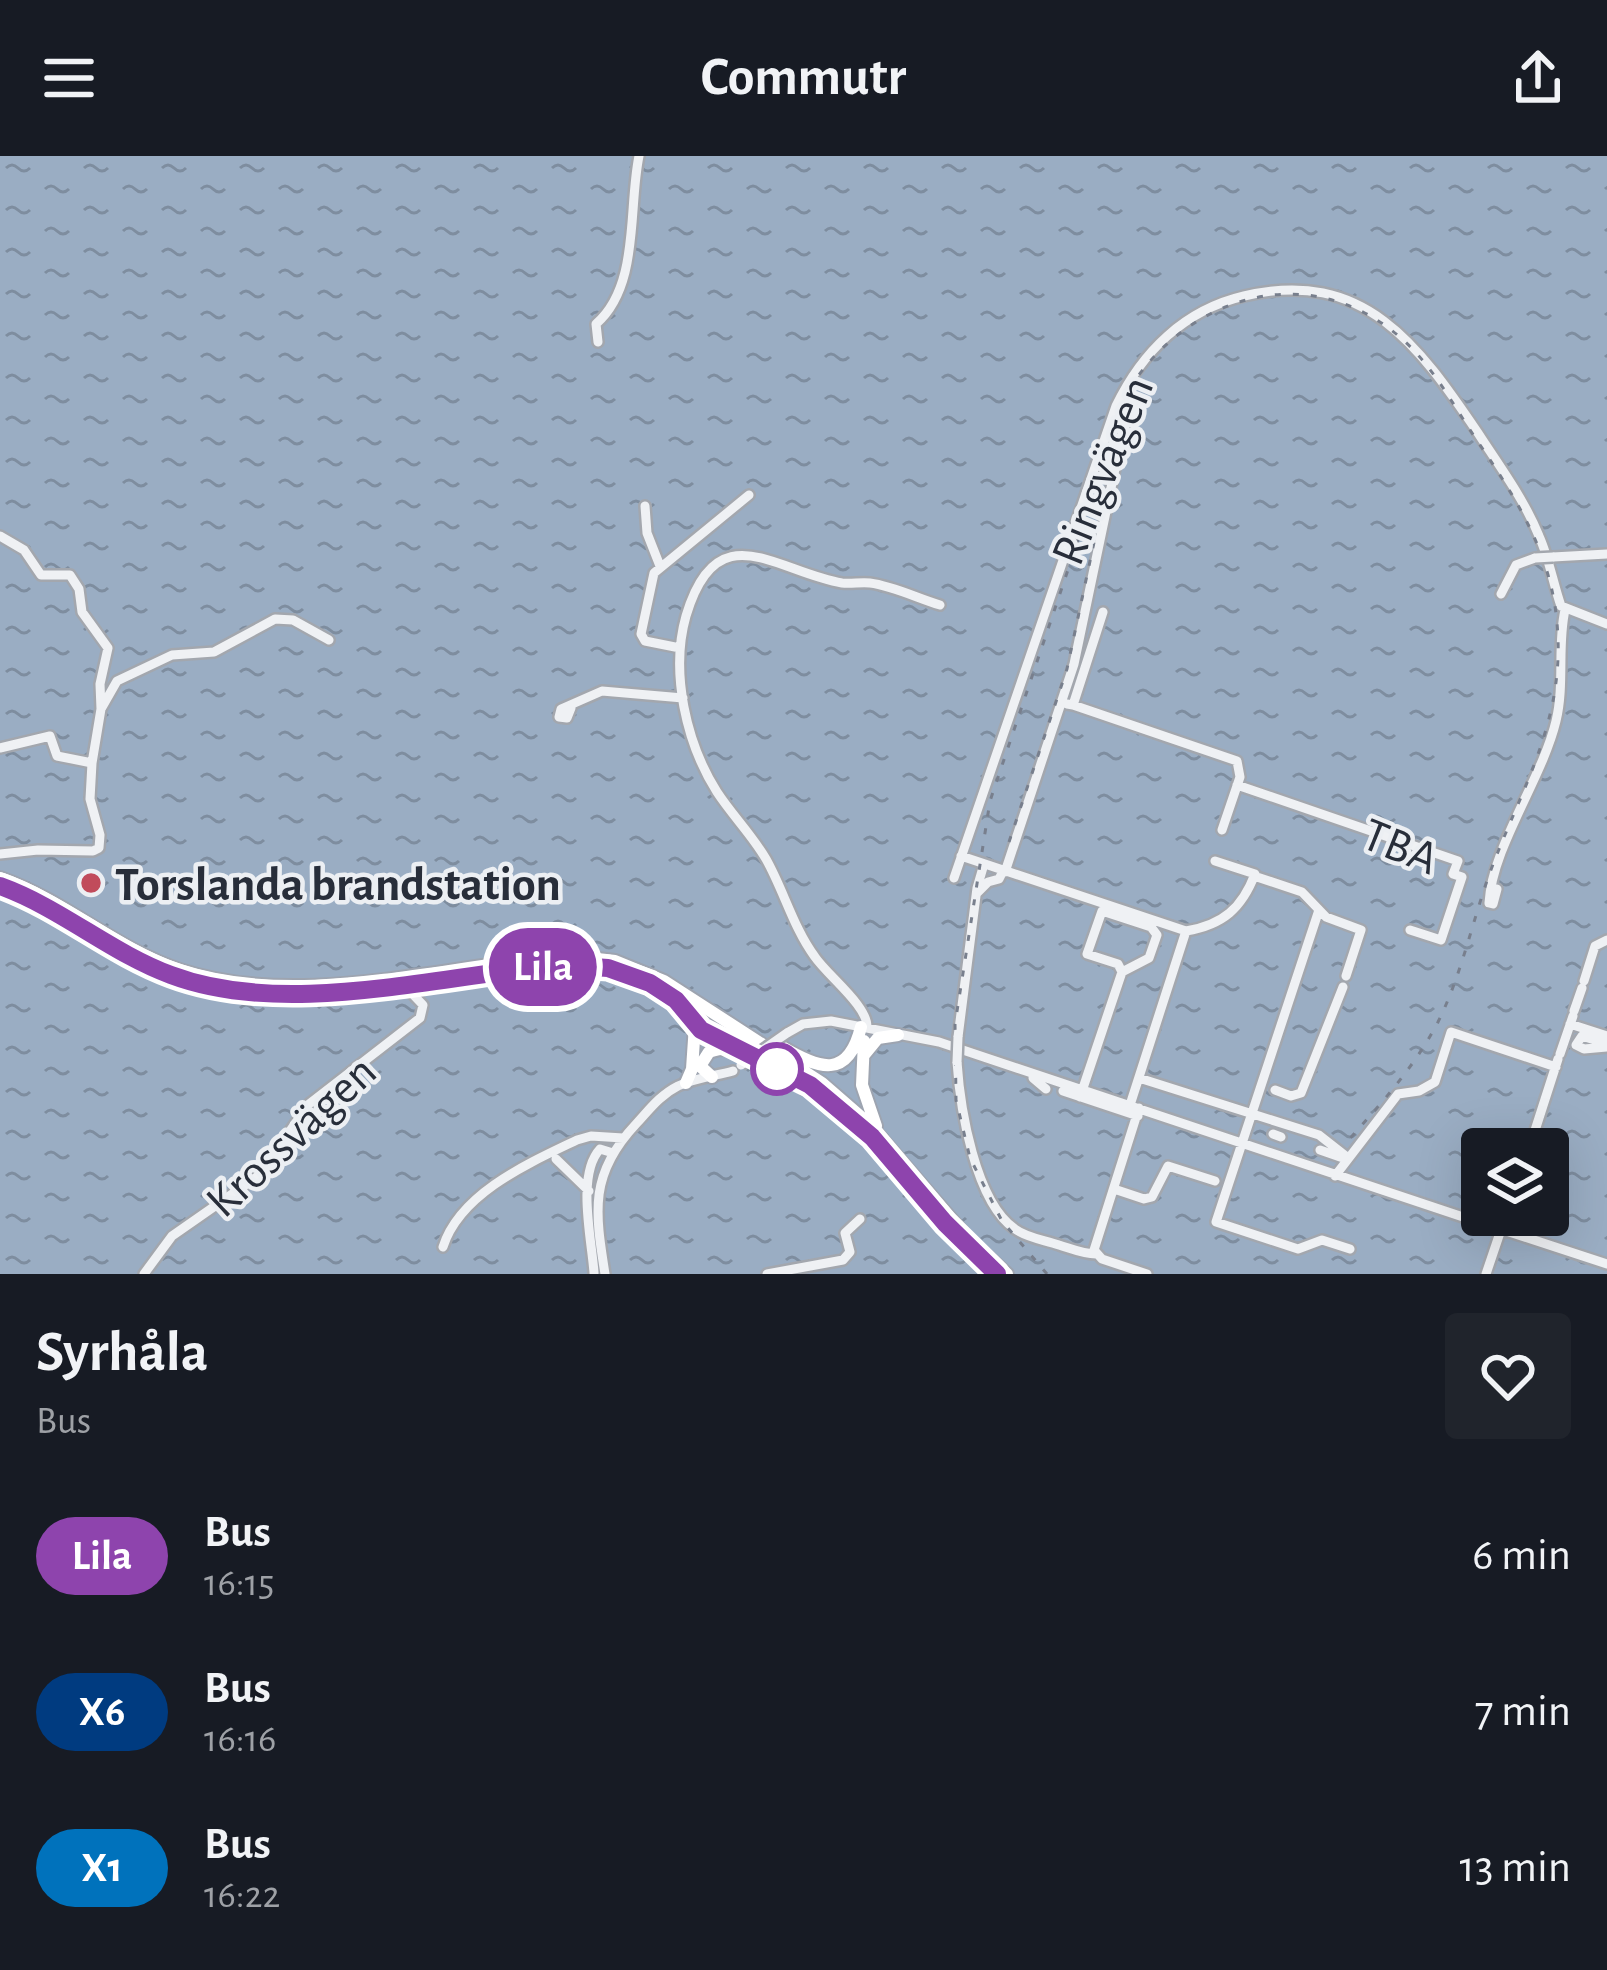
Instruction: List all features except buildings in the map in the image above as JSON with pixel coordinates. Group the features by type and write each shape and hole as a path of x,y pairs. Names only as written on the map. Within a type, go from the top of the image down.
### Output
{"main road":[{"path":"0,882 155,960 248,986 306,986 571,956 602,958 647,977 822,1083 857,1112 970,1241 1007,1274"},
{"path":"0,882 146,964 200,984 284,995 402,983 418,987 578,964 679,987 816,1065 844,1060 864,1028"},
{"path":"647,977 695,1025 697,1078"},
{"path":"647,977 796,1072 847,1112 997,1274"},
{"path":"864,1028 862,1085 870,1114 894,1153"},
{"path":"861,1061 875,1040 898,1035"},
{"path":"697,1078 713,1050 747,1052 802,1080 872,1137"}],"street":[{"path":"598,342 596,324 611,311 625,267 632,188 640,156"},
{"name":"Ringvägen","path":"954,878 1116,406 1154,347 1213,306 1249,294 1311,292 1362,308 1402,334 1434,370 1526,508 1562,606"},
{"path":"1067,705 1124,426"},
{"path":"680,648 645,640 641,634 653,574 749,495"},
{"path":"645,506 647,533 660,566"},
{"path":"0,536 24,550 41,575 70,574 76,580 82,611 108,648 109,660 100,684 92,763 90,799 101,839 97,850 0,854"},
{"path":"1501,594 1516,565 1535,558 1607,554"},
{"path":"864,1028 856,1004 805,943 763,854 715,789 683,698 680,648 690,605 703,578 721,562 742,555 758,555 839,582 873,584 940,605"},
{"path":"1493,891 1556,722 1562,606 1607,624"},
{"path":"977,892 1004,872 1103,612"},
{"path":"101,709 121,679 172,655 217,651 268,622 293,620 328,640"},
{"path":"571,708 602,692 683,698"},
{"path":"1067,705 1232,757 1240,765 1222,830"},
{"path":"0,748 50,736 57,756 92,763"},
{"name":"TBA","path":"1237,785 1458,861 1453,874 1462,877 1441,940 1410,930"},
{"path":"1502,876 1506,848"},
{"path":"961,856 1186,931 1240,907 1254,875"},
{"path":"1215,861 1301,892 1319,910 1361,930 1301,1094 1275,1090"},
{"path":"987,865 977,892 958,1037 962,1107 972,1149 1010,1225 1147,1274"},
{"path":"1319,910 1216,1222 1298,1249 1322,1240 1350,1249"},
{"path":"1066,1089 1122,972 1149,958 1157,932 1102,911 1087,954 1118,964 1122,972"},
{"path":"1096,1254 1137,1111 1139,1078 1186,931"},
{"path":"1535,1128 1595,946 1607,940"},
{"name":"Krossvägen","path":"144,1274 172,1237 258,1176 314,1100 420,1018 424,1009 418,987"},
{"path":"843,1023 854,1017 856,1004"},
{"path":"1573,1017 1607,1042"},
{"path":"605,1274 596,1207 600,1182 623,1138 644,1115 697,1078 737,1068 811,1022 843,1023 939,1042 1066,1089"},
{"path":"1335,1176 1402,1091 1419,1091 1435,1082 1456,1034 1558,1060"},
{"path":"898,1035 1461,1216"},
{"path":"1139,1078 1319,1135 1346,1158"},
{"path":"1368,1132 1380,1108"},
{"path":"443,1247 453,1220 496,1182 577,1140 623,1138"},
{"path":"583,1261 594,1274 585,1219 595,1153 602,1149 613,1153"},
{"path":"1320,1150 1346,1158"},
{"path":"556,1159 589,1191"},
{"path":"1116,1184 1148,1199 1168,1166 1215,1181"},
{"path":"767,1274 843,1260 850,1252 845,1233 860,1219"},
{"path":"1486,1274 1495,1236"},
{"path":"1521,1236 1607,1264"}],"water":[{"path":"0,156 1607,156 1607,1274 0,1274"}],"railway":[{"path":"1047,1274 1002,1221 970,1158 956,1100 955,1024 990,801 1129,389 1155,356 1218,310 1254,298 1292,294 1330,299 1367,314 1424,362 1530,527 1547,573 1557,623 1558,658 1548,723 1446,1004 1407,1071 1344,1145"},
{"path":"1009,842 1067,669 1099,519"}],"bus line":[{"name":"Lila","path":"0,886 151,967 229,991 304,994 563,965 635,976 676,1000 701,1030 810,1085 828,1099 872,1137 945,1223 997,1274"}],"place":[{"name":"Torslanda brandstation","path":"91,883"}]}
